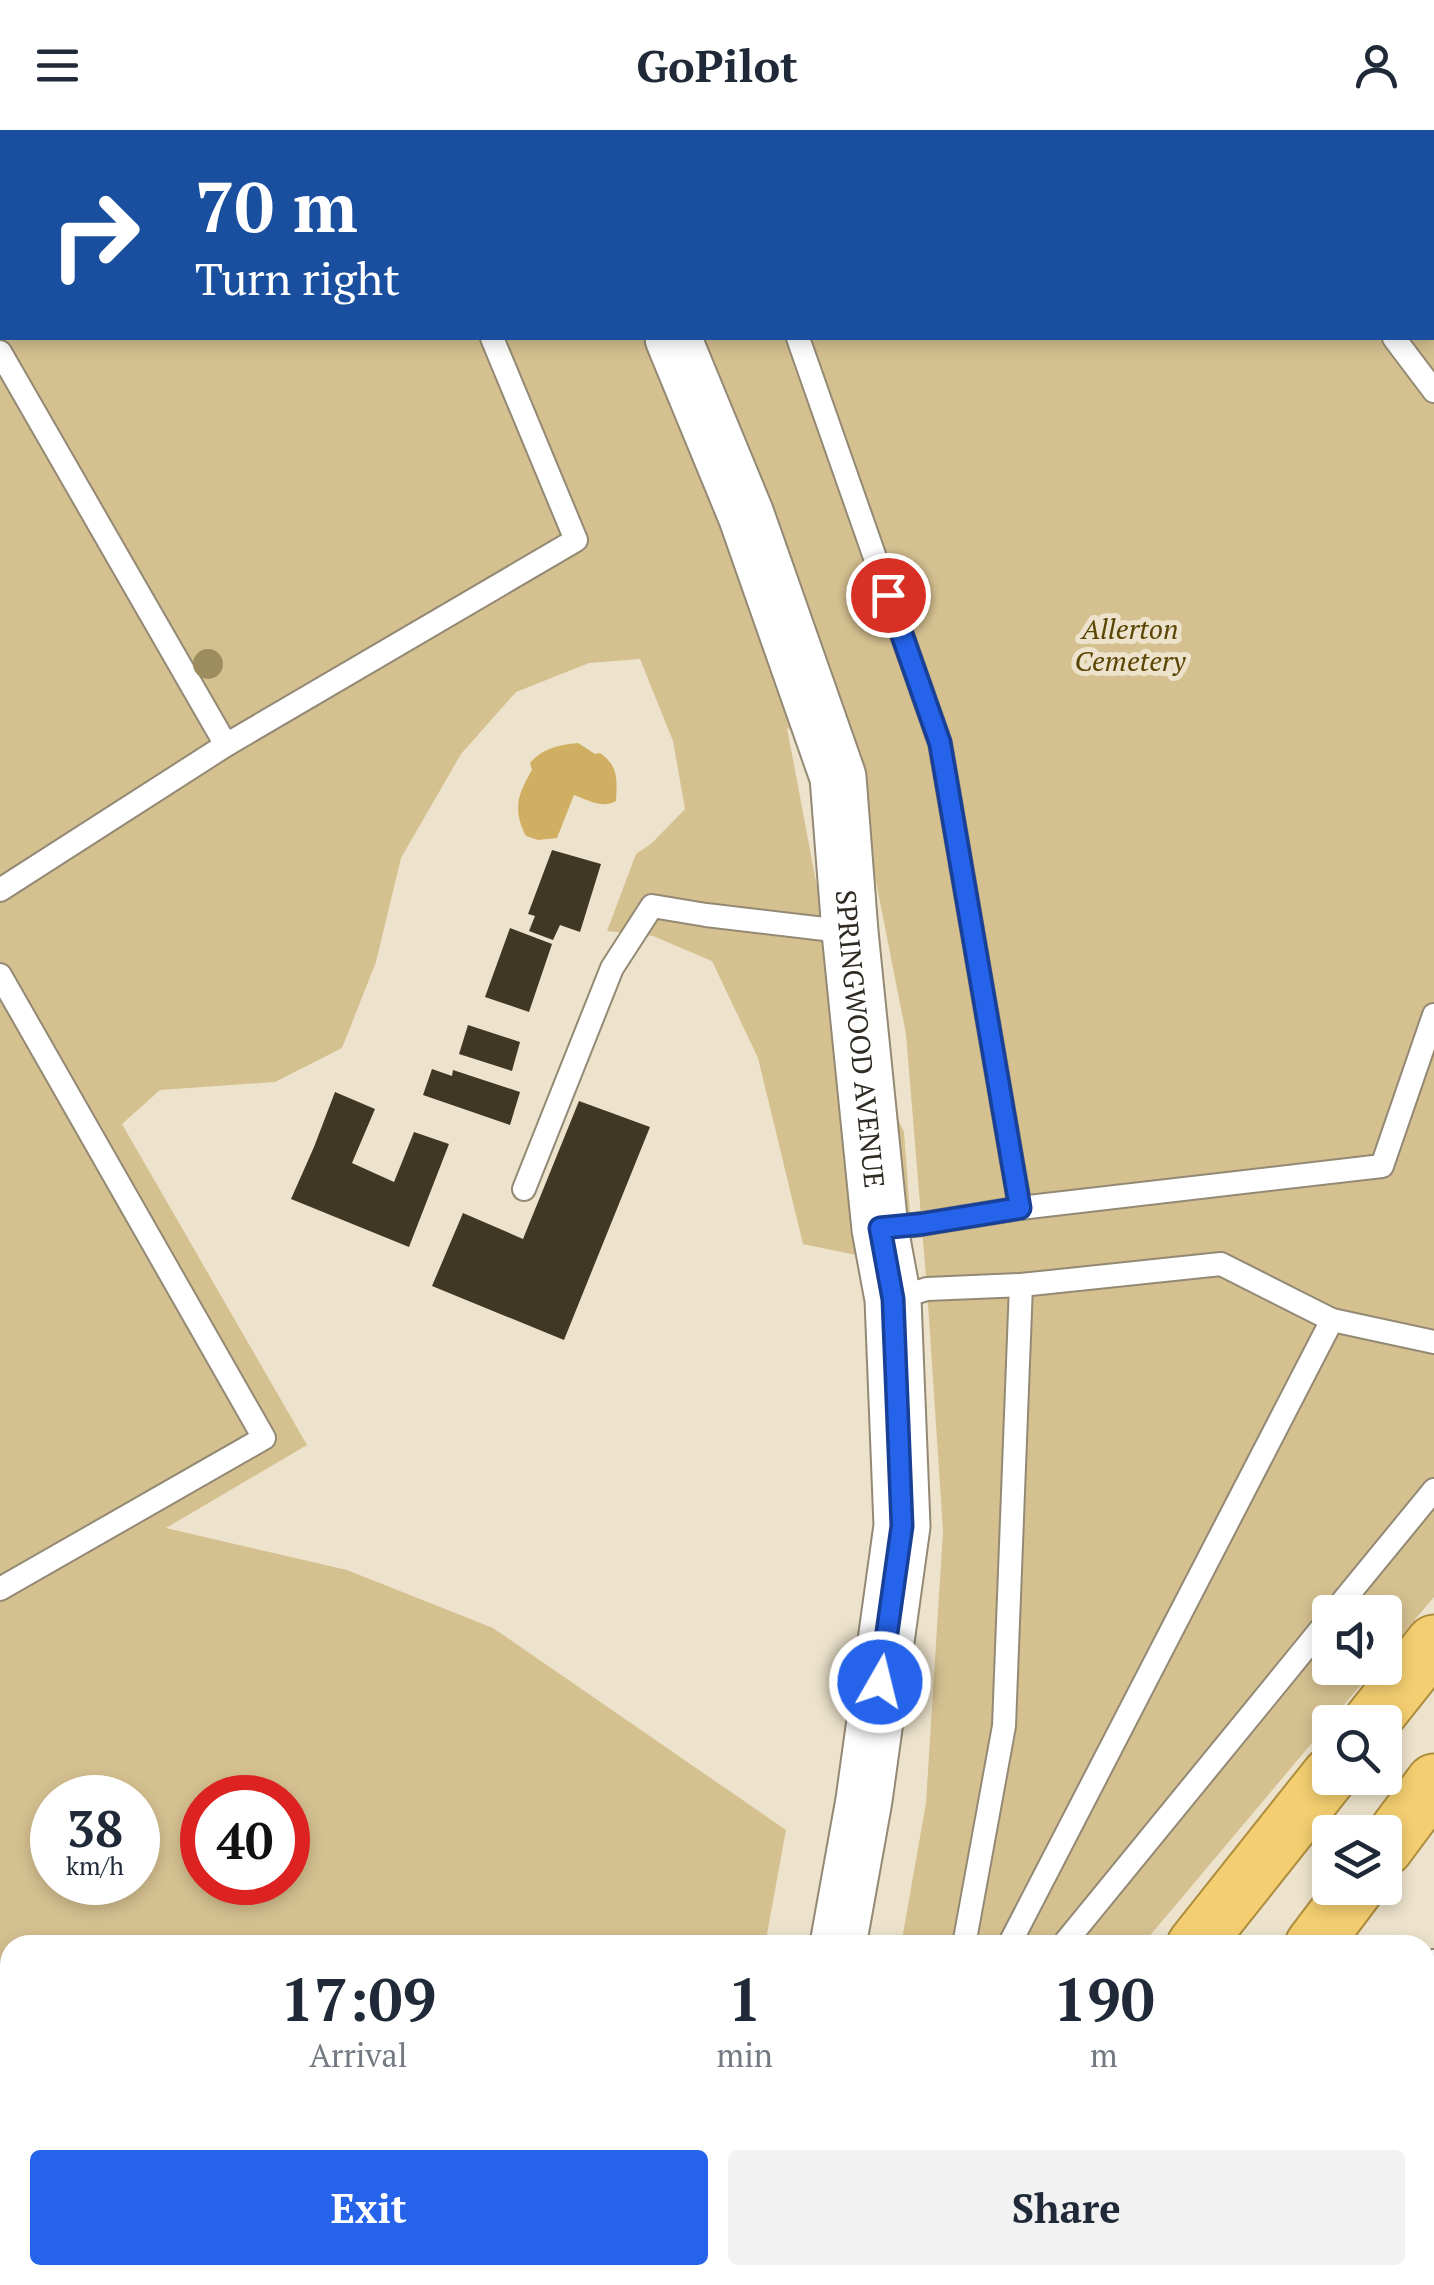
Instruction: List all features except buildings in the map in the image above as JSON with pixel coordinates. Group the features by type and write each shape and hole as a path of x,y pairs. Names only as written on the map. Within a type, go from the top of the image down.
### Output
{"highway":[{"path":"1385,1705 1434,1643"},
{"path":"1402,1825 1434,1782"},
{"path":"1203,1935 1314,1795"},
{"path":"1321,1935 1343,1905"}],"street":[{"name":"SPRINGWOOD AVENUE","path":"675,340 746,516 838,777 880,1228 893,1299 902,1526 864,1800 840,1935"}],"lane":[{"path":"0,890 226,745 576,540 493,340"},
{"path":"799,340 940,743 1020,1208"},
{"path":"1396,340 1434,391"},
{"path":"0,352 226,745"},
{"path":"524,1188 612,968 652,906 850,932"},
{"path":"0,974 264,1438 0,1589"},
{"path":"880,1228 1382,1166 1434,1015"},
{"path":"893,1299 928,1289 1021,1286 1221,1264 1332,1320 1434,1342"},
{"path":"966,1935 1004,1726 1021,1286"},
{"path":"1014,1935 1332,1320"},
{"path":"1348,1595 1434,1490"},
{"path":"1071,1935 1312,1640"}],"green space":[{"name":"Allerton Cemetery","path":"0,340 1434,340 1434,1597 1402,1635 1402,1595 1312,1595 1312,1685 1361,1685 1344,1705 1312,1705 1312,1743 1150,1935 903,1935 926,1803 943,1531 906,1034 866,831 838,746 787,728 834,977 904,1132 913,1255 856,1255 803,1244 758,1058 712,961 653,936 607,931 636,854 685,809 673,741 640,659 589,663 516,692 461,754 401,858 376,962 342,1048 275,1082 160,1090 122,1124 307,1445 166,1528 347,1570 493,1628 786,1830 767,1935 0,1935"}],"shaded area":[{"path":"578,743 611,763 616,801 600,804 574,795 557,838 538,840 526,836 518,810 520,794 532,770 530,763 552,748"}],"route":[{"path":"880,1682 902,1526 893,1299 880,1228 1020,1208 940,743 888,595"}]}
